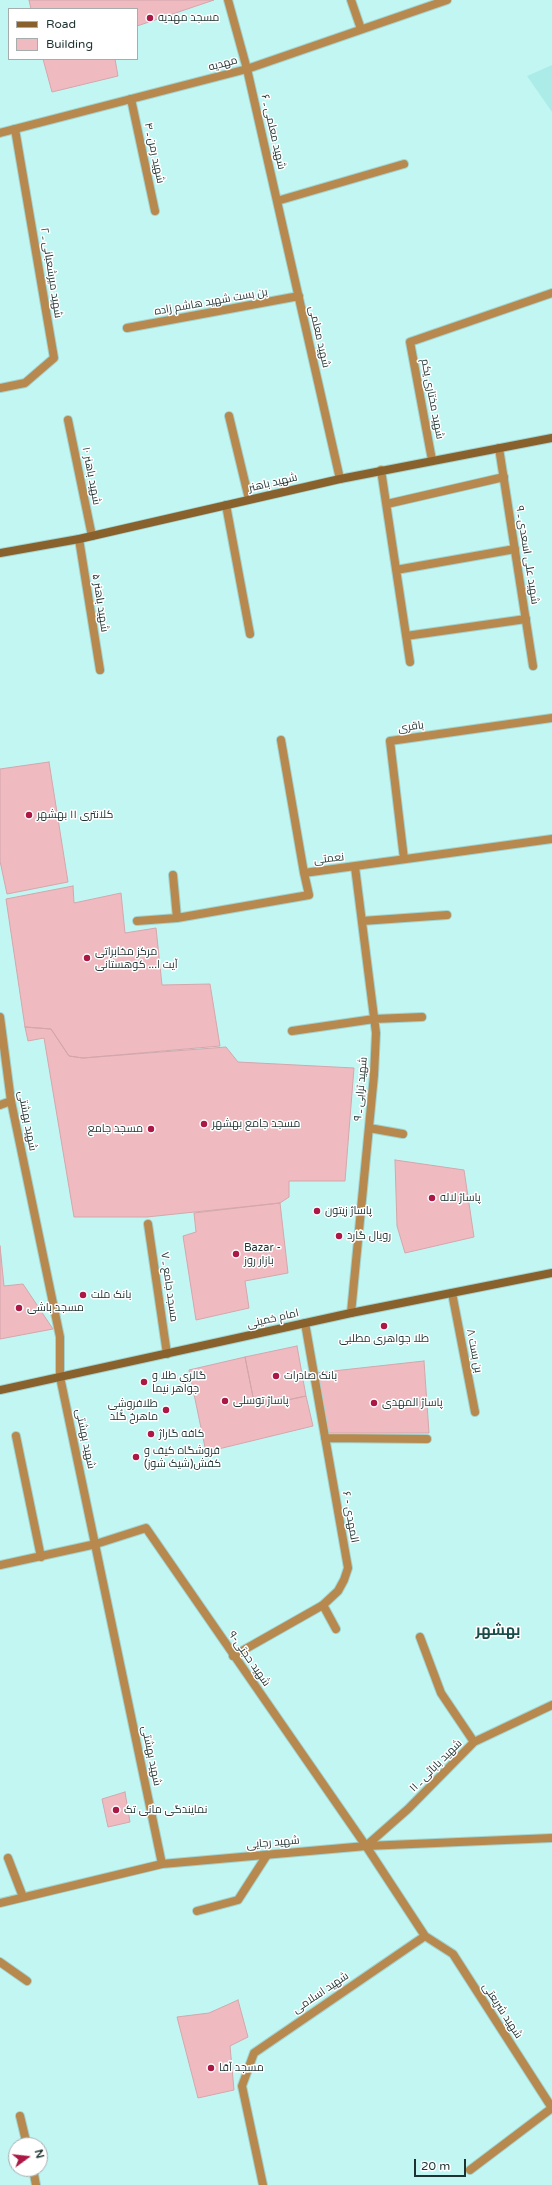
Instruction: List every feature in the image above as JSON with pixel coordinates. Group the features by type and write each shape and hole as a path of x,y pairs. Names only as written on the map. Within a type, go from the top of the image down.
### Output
{"main road":[{"name":"شهید باهنر","path":"0,552 79,539 340,478 552,438"},
{"name":"امام خمینی","path":"0,1390 351,1313 552,1273"}],"street":[{"name":"شهید معلمی ـ ۶","path":"228,0 247,69 277,201"},
{"path":"351,0 361,29"},
{"name":"مهدیه","path":"0,134 247,69 446,0"},
{"name":"شهید رمن ـ ۴","path":"131,99 155,211"},
{"name":"شهید میرشعبانی ـ ۲","path":"0,388 25,383 54,358 16,129"},
{"path":"277,201 404,164"},
{"name":"شهید معلمی","path":"277,201 340,478"},
{"name":"شهید مختاری یکم","path":"432,460 410,342 552,293"},
{"name":"بن بست شهید هاشم زاده","path":"127,328 299,296"},
{"path":"229,416 249,500"},
{"name":"شهید باهنر ۱۰","path":"68,420 92,536"},
{"name":"شهید علی اسعدی ـ ۹","path":"499,448 533,666"},
{"path":"382,470 410,662"},
{"path":"387,504 504,477"},
{"path":"226,505 250,634"},
{"name":"شهید باهنر ۵","path":"79,539 100,670"},
{"path":"396,570 515,549"},
{"path":"406,636 526,618"},
{"name":"باقری","path":"404,858 390,741 552,718"},
{"path":"281,740 304,873"},
{"name":"نعمتی","path":"137,921 177,918 309,896 304,873 355,867 404,858 552,839"},
{"name":"شهید ترابی ـ ۹","path":"351,1313 376,1040 355,867"},
{"path":"173,875 177,918"},
{"path":"362,922 447,915"},
{"name":"شهید بهشتی","path":"0,1017 11,1101 60,1337 60,1377 162,1864"},
{"path":"292,1031 374,1019 422,1017"},
{"path":"0,1105 11,1101"},
{"path":"369,1128 403,1134"},
{"name":"مسجد جامع ـ ۷","path":"148,1224 167,1354"},
{"name":"بن بست ۸","path":"452,1293 475,1412"},
{"name":"المهدی - ۶","path":"234,1656 323,1604 338,1591 348,1568 305,1323"},
{"path":"16,1436 41,1557"},
{"path":"326,1438 427,1439"},
{"name":"شهید حجتی-۹","path":"96,1544 146,1528 366,1846"},
{"path":"0,1565 96,1544"},
{"path":"323,1604 336,1629"},
{"path":"420,1637 441,1693 474,1742"},
{"name":"شهید بابائی ـ ۱۱","path":"366,1846 408,1809 474,1742 552,1705"},
{"name":"شهید رجایی","path":"0,1903 162,1864 366,1846 552,1838"},
{"path":"366,1846 425,1936"},
{"path":"197,1911 238,1900 267,1855"},
{"path":"8,1858 24,1897"},
{"name":"شهید شریعتی","path":"425,1936 453,1954 552,2108"},
{"name":"شهید اسلامی","path":"263,2185 242,2086 254,2053 425,1936"},
{"path":"0,1962 27,1981"},
{"path":"470,2170 552,2108"},
{"path":"20,2116 25,2137"}],"shaded area":[{"path":"552,65 552,112 527,76"}],"building":[{"name":"مسجد مهدیه","path":"29,0 214,0 138,26 138,8 31,8"},
{"path":"43,60 115,60 118,76 52,92"},
{"name":"کلانتری ۱۱ بهشهر","path":"49,762 68,882 7,894 0,861 0,769"},
{"name":"مرکز مخابراتی آیت ا... کوهستانی","path":"73,886 74,903 121,893 125,933 156,928 162,985 210,984 220,1046 83,1058 69,1056 51,1029 25,1027 6,899"},
{"name":"مسجد جامع بهشهر","path":"25,1027 51,1029 69,1056 83,1058 226,1047 238,1062 354,1068 345,1181 289,1181 289,1197 280,1203 147,1217 74,1217 44,1038 28,1041"},
{"name":"پاساژ لاله","path":"395,1160 464,1170 474,1237 405,1253 397,1226"},
{"name":"Bazar - بازار روز","path":"280,1203 288,1273 245,1281 249,1308 196,1320 183,1236 196,1232 194,1213"},
{"name":"مسجد باشی","path":"0,1246 4,1286 23,1284 53,1329 0,1339"},
{"name":"بانک صادرات","path":"297,1346 306,1396 255,1407 245,1357"},
{"name":"پاساژ توسلی","path":"245,1357 255,1407 306,1396 313,1426 206,1452 189,1370"},
{"name":"پاساژ المهدی","path":"424,1361 429,1433 325,1433 315,1373"},
{"name":"نمایندگی مانی تک","path":"125,1792 130,1822 108,1827 102,1799"},
{"name":"مسجد آقا","path":"238,2000 248,2037 230,2046 234,2090 198,2098 177,2017 209,2013"}],"place":[{"name":"مسجد مهدیه","path":"150,18"},
{"name":"کلانتری ۱۱ بهشهر","path":"29,815"},
{"name":"مرکز مخابراتی آیت ا... کوهستانی","path":"87,958"},
{"name":"مسجد جامع بهشهر","path":"204,1124"},
{"name":"مسجد جامع","path":"151,1129"},
{"name":"پاساژ لاله","path":"432,1198"},
{"name":"پاساژ زیتون","path":"317,1211"},
{"name":"رویال گارد","path":"339,1236"},
{"name":"Bazar - بازار روز","path":"236,1254"},
{"name":"بانک ملت","path":"83,1295"},
{"name":"مسجد باشی","path":"19,1308"},
{"name":"طلا جواهری مطلبی","path":"384,1326"},
{"name":"بانک صادرات","path":"276,1376"},
{"name":"گالري طلا و جواهر نيما","path":"144,1382"},
{"name":"پاساژ توسلی","path":"225,1401"},
{"name":"پاساژ المهدی","path":"374,1403"},
{"name":"طلافروشی ماهرخ گُلد","path":"166,1410"},
{"name":"کافه گاراژ","path":"151,1434"},
{"name":"فروشگاه کیف و کفش(شیک شوز)","path":"136,1457"},
{"name":"نمایندگی مانی تک","path":"116,1810"},
{"name":"مسجد آقا","path":"211,2068"}],"district":[{"name":"بهشهر","path":"498,1631"}]}
